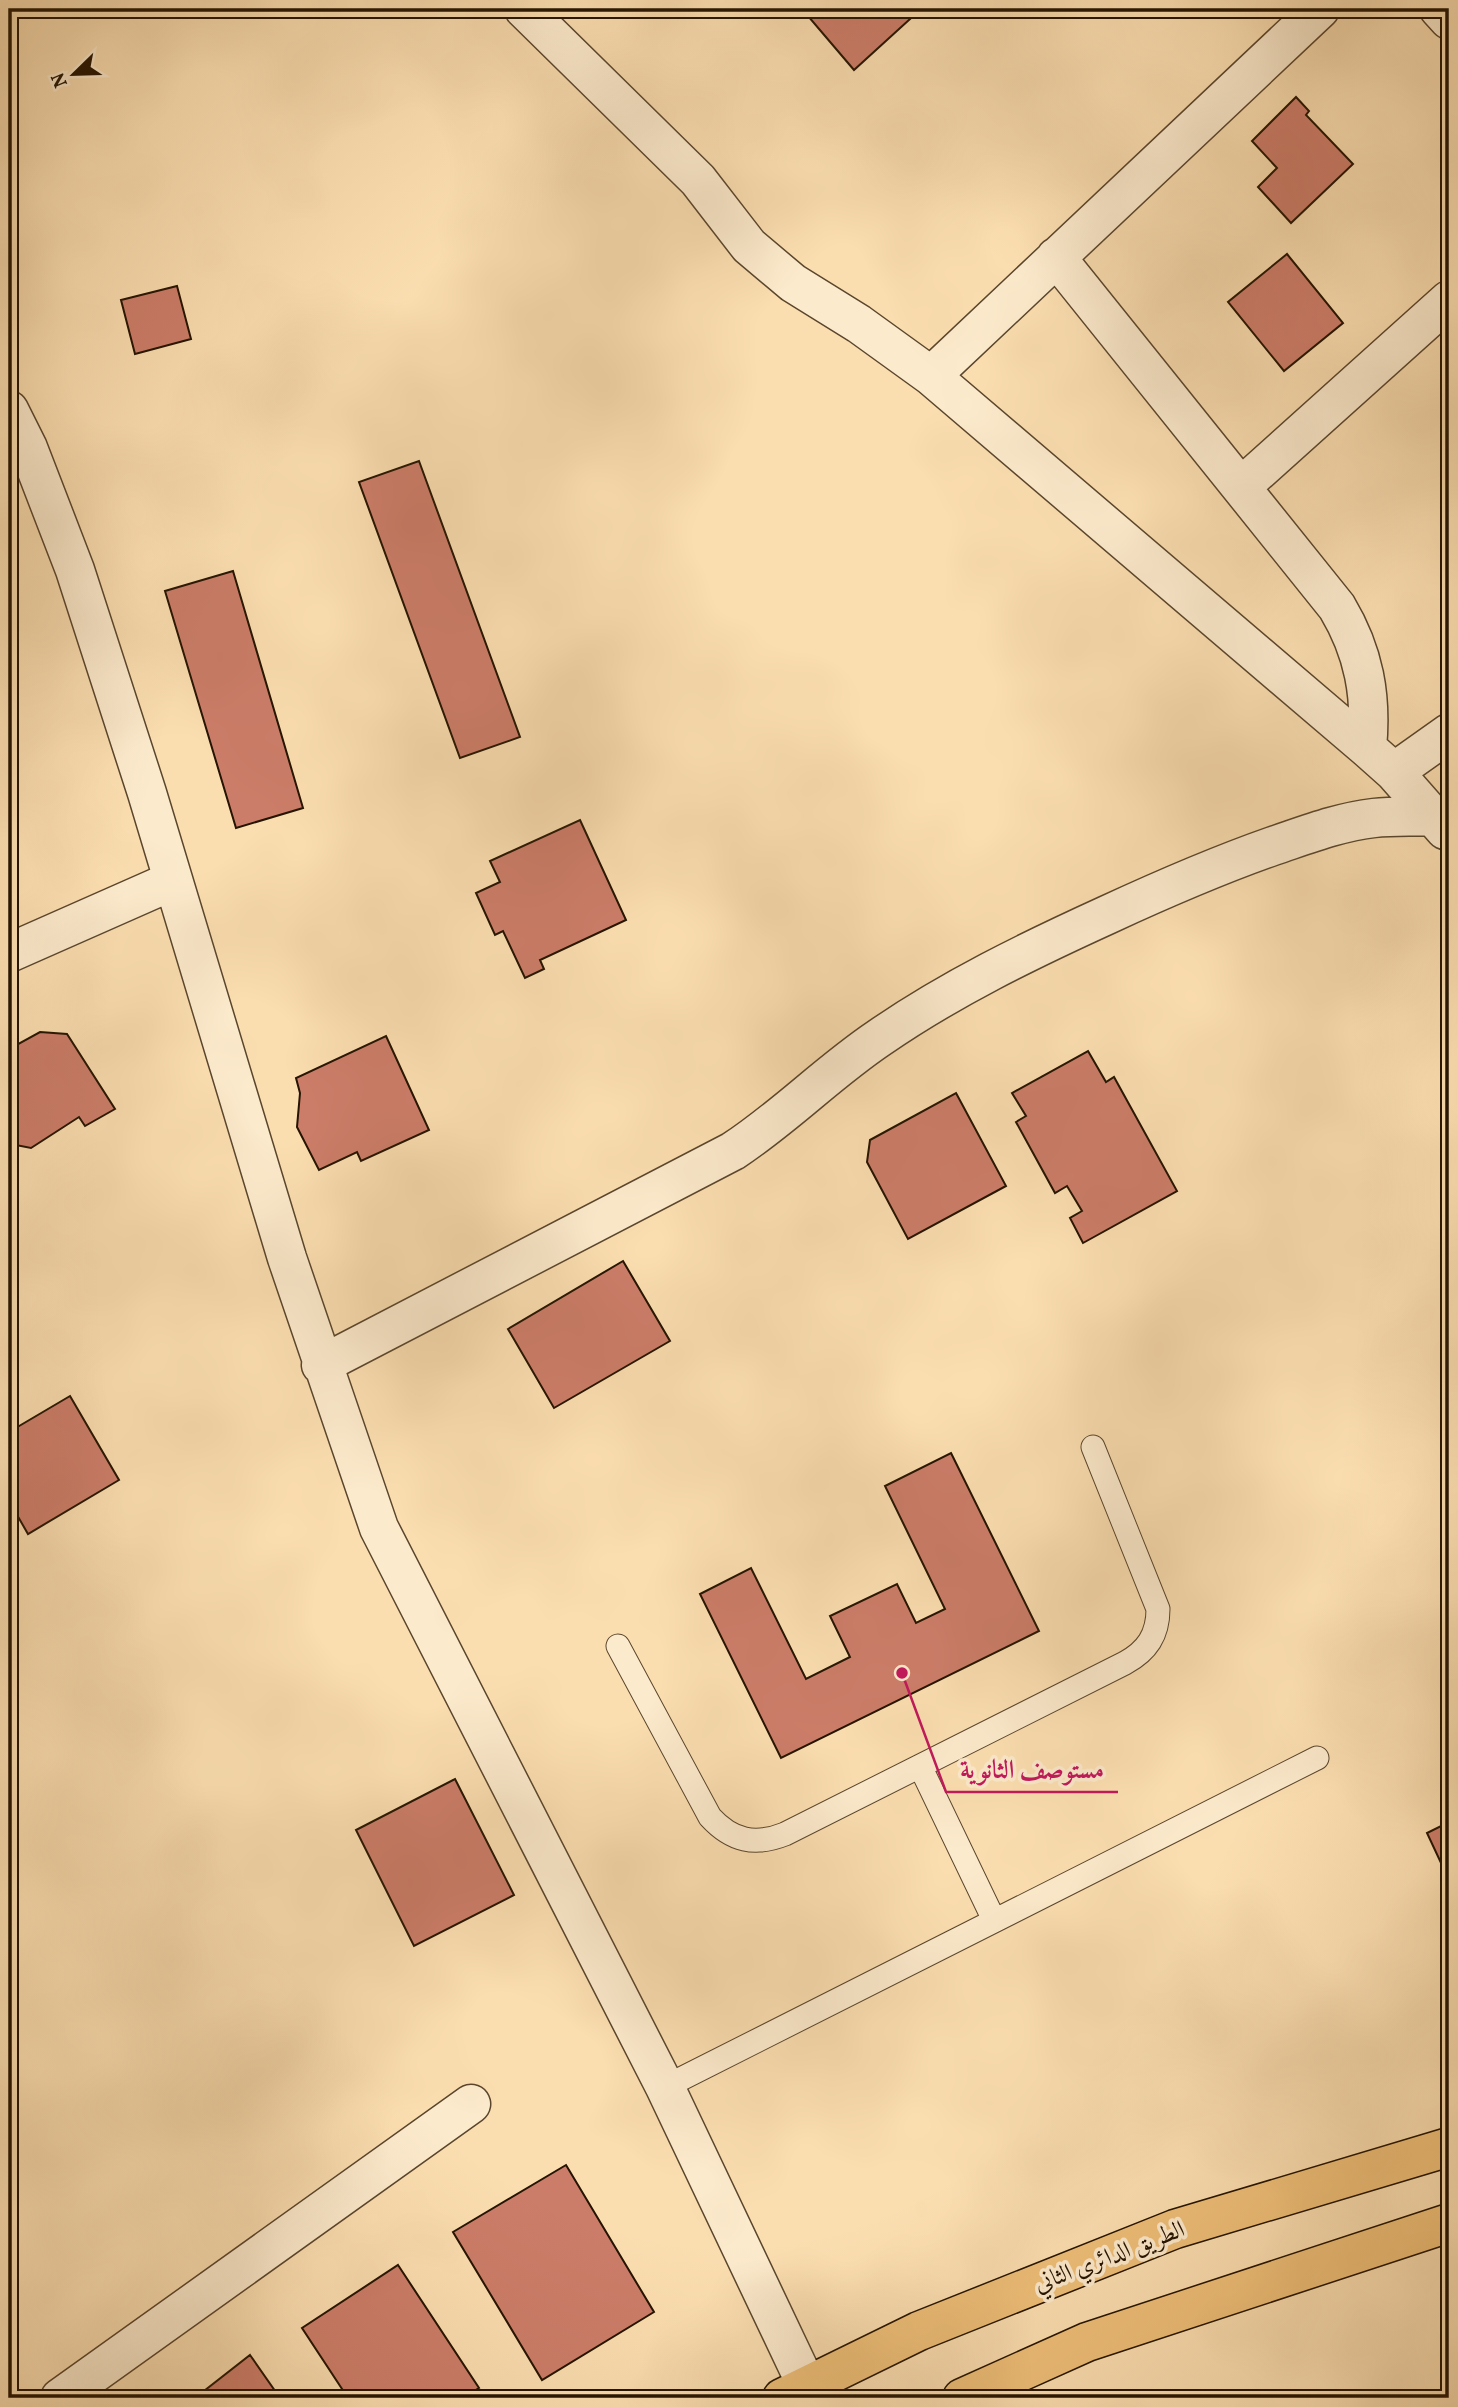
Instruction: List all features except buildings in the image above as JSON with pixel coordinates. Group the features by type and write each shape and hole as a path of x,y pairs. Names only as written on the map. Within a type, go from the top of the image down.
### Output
{"highway":[{"name":"الطريق الدائري الثاني","path":"794,2391 919,2331 1175,2229 1449,2147"},
{"path":"962,2398 1087,2342 1449,2224"}],"street":[{"path":"524,9 698,180 749,246 793,282 859,324 931,376 1381,760 1441,825"},
{"path":"931,376 1321,9"},
{"path":"1439,9 1449,20"},
{"path":"1056,257 1337,607 1350,629 1368,685 1370,717 1381,760"},
{"path":"1242,486 1449,300"},
{"path":"9,410 28,448 75,570 321,1365 379,1528 665,2087 794,2391"},
{"path":"1381,760 1449,733"},
{"path":"321,1365 733,1151 769,1127 802,1101 827,1075 880,1037 945,996 1058,937 1227,862 1324,828 1373,818 1441,825"},
{"path":"9,953 172,881"},
{"path":"60,2398 471,2105"}],"lane":[{"path":"618,1646 710,1817 721,1830 736,1838 752,1842 777,1838 1137,1657 1154,1635 1158,1622 1154,1596 1093,1447"},
{"path":"665,2087 1317,1758"},
{"path":"920,1766 994,1920"}],"place":[{"name":"مستوصف الثانوية","path":"902,1673"}]}
